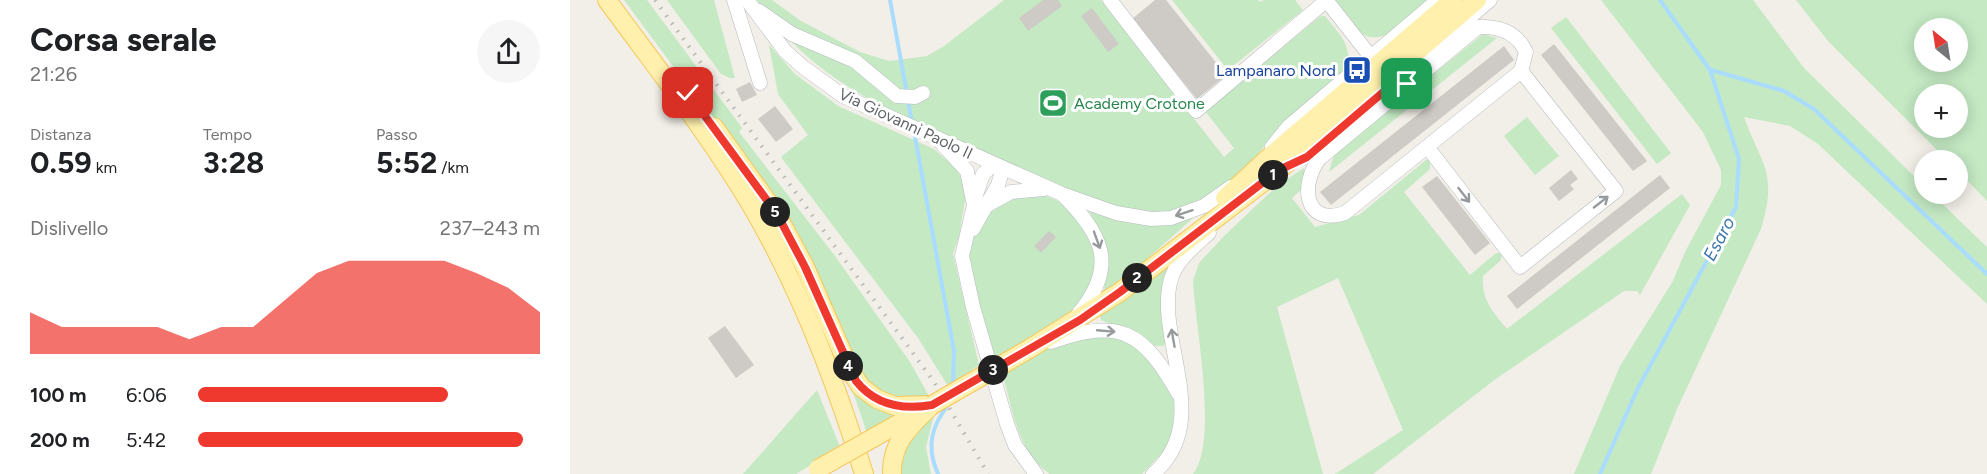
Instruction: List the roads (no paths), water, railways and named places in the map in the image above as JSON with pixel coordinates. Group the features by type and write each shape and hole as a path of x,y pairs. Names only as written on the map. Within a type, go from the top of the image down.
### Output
{"main road":[{"path":"1273,165 1453,0"},
{"path":"815,472 1080,320 1159,261 1273,165 1477,0"},
{"path":"611,7 688,93 767,200 805,267 850,370 861,387 877,399 895,406 932,405"},
{"path":"611,7 711,143 765,230 791,281 852,435 862,474"},
{"path":"892,474 896,445 904,432 932,405"}],"street":[{"path":"734,0 760,83"},
{"path":"1110,0 1196,111 1327,0 1371,57"},
{"path":"1153,474 1174,446 1181,418 1180,380 1170,318 1172,279 1180,260 1273,165 1272,147 1289,126 1438,0"},
{"path":"979,208 1011,192 1056,191 1132,218 1171,218 1204,206 1273,165 1307,157 1404,81 1478,27 1504,30 1520,41 1526,52 1521,71 1345,213 1333,217 1324,216 1315,211 1310,203 1310,175 1320,158 1404,81 1490,0"},
{"path":"748,2 792,34 855,62 897,96 919,95"},
{"name":"Via Giovanni Paolo II","path":"748,2 776,40 803,67 843,96 1056,191"},
{"path":"1428,148 1520,267 1616,191 1521,71"},
{"path":"934,136 967,171 979,208"},
{"path":"998,166 998,185 979,208 962,256 965,274 1023,474"},
{"path":"1029,349 1077,315 1090,300 1100,276 1101,250 1094,231 1084,215 1056,191"},
{"path":"1029,349 1092,330 1119,332 1151,351 1163,365 1180,396"},
{"path":"1015,446 1036,474"}],"waterway":[{"path":"890,0 907,94"},
{"name":"Esaro","path":"1600,474 1637,390 1736,207 1739,159 1710,70 1660,0"},
{"path":"1711,70 1784,91 1814,109 1987,274"},
{"path":"908,101 912,123"},
{"path":"914,131 954,351 953,386"},
{"path":"938,474 932,455 932,437 938,420 949,404"}],"railway":[{"path":"655,0 934,382 988,474"}],"place":[{"name":"Lampanaro Nord","path":"1357,70"},
{"name":"Academy Crotone","path":"1053,103"}]}
